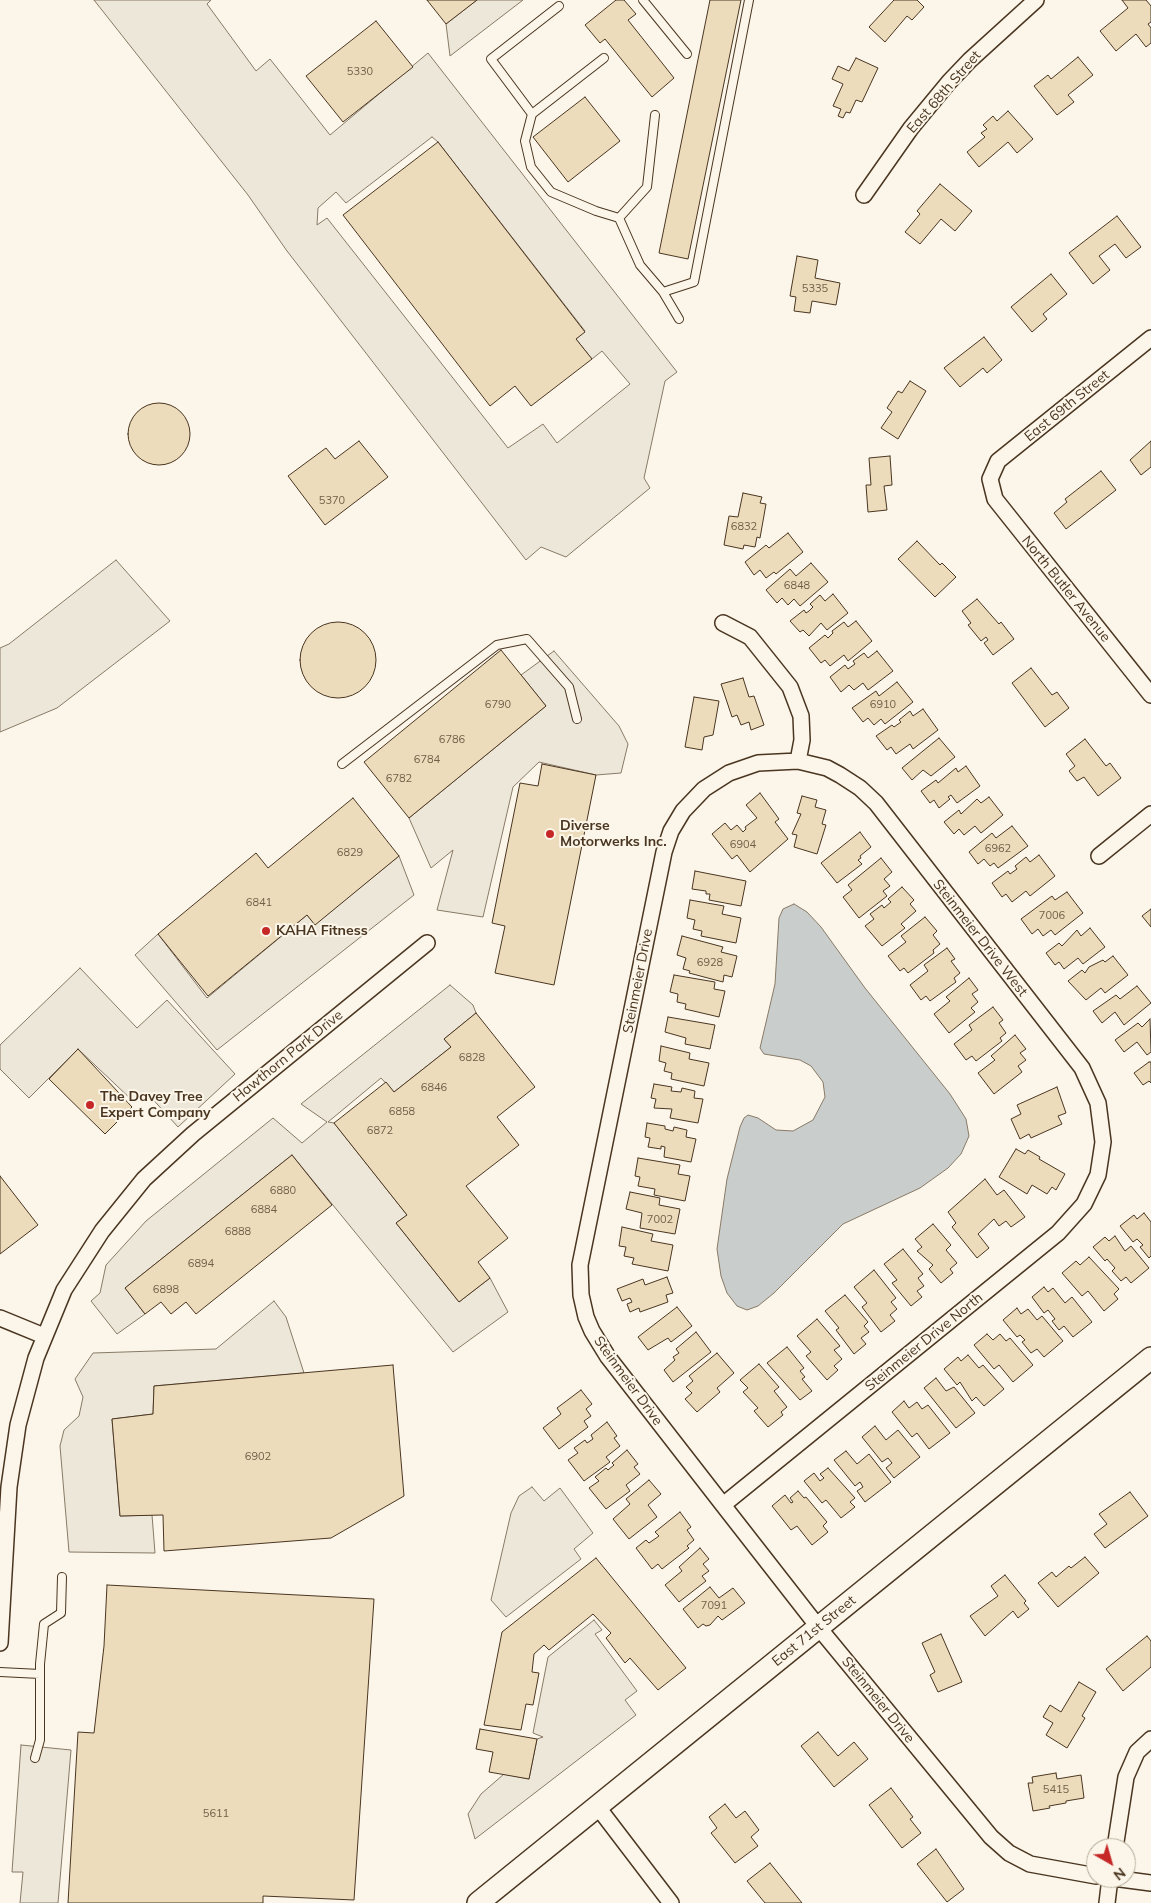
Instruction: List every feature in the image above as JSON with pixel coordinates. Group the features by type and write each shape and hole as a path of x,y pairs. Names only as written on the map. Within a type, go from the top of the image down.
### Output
{"main road":[{"name":"East 71st Street","path":"478,1903 1151,1358"}],"street":[{"name":"East 68th Street","path":"864,195 911,128 949,82 1036,0"},
{"name":"East 69th Street","path":"990,479 998,462 1151,338"},
{"name":"North Butler Avenue","path":"990,479 995,499 1151,694"},
{"path":"723,623 750,637 793,693 801,716 802,732 798,761"},
{"name":"Steinmeier Drive West","path":"798,761 826,768 840,775 854,783 876,803 1077,1062 1090,1082 1100,1110 1103,1134 1101,1159"},
{"name":"Steinmeier Drive","path":"798,761 758,763 729,773 704,789 683,811 671,831 664,852 580,1265 583,1303 592,1331 599,1345 819,1628 997,1844 1030,1864 1086,1874"},
{"path":"1099,856 1151,814"},
{"name":"Hawthorn Park Drive","path":"0,1643 4,1508 18,1425 31,1374 44,1336 64,1290 92,1245 144,1179 192,1134 427,943"},
{"name":"Steinmeier Drive North","path":"723,1505 1058,1233 1084,1204 1098,1175 1101,1159"},
{"path":"0,1318 44,1336"},
{"path":"1117,1838 1126,1777 1137,1752 1151,1739"},
{"path":"597,1806 671,1903"},
{"path":"1136,1881 1151,1883"},
{"path":"1107,1903 1110,1888"}],"lane":[{"path":"664,292 694,282 749,0"},
{"path":"646,1 687,54"},
{"path":"532,114 491,59 559,6"},
{"path":"604,58 532,114 525,141 531,167 551,192 596,211 619,218 640,265 664,292 679,319"},
{"path":"619,218 647,187 654,115"},
{"path":"342,764 497,645 527,639 569,687 576,719"},
{"path":"35,1758 40,1740 40,1674 44,1624 61,1613 62,1577"},
{"path":"0,1672 40,1674"}],"shaded area":[{"path":"94,0 211,0 207,4 256,71 270,59 330,135 428,53 677,372 665,381 644,478 650,488 566,557 541,547 526,560 287,251 248,195","holes":["432,137 438,142 585,331 576,339 592,359 602,351 630,384 557,443 543,424 508,448 327,218 317,225 318,208 336,192 346,203"]},
{"path":"477,0 523,0 450,56 446,24"},
{"path":"116,560 170,621 57,708 0,732 0,648 9,644"},
{"path":"554,651 619,726 628,744 621,773 596,775 539,762 513,787 483,917 437,910 453,850 431,868 409,818 546,706 521,675"},
{"path":"399,856 414,895 217,1050 135,955 158,934 207,998 307,915 315,924"},
{"path":"794,904 807,912 821,927 865,988 950,1094 966,1119 969,1136 961,1154 948,1168 920,1188 843,1224 774,1293 758,1306 747,1310 737,1306 727,1293 721,1276 717,1249 727,1179 740,1127 744,1118 748,1115 758,1118 776,1130 793,1131 813,1120 825,1097 823,1082 811,1066 800,1060 764,1054 760,1048 775,984 779,918 783,909"},
{"path":"80,968 137,1028 167,1000 235,1074 178,1127 148,1094 134,1102 78,1049 29,1098 0,1069 0,1045"},
{"path":"450,985 473,1005 476,1013 444,1039 451,1047 394,1092 381,1078 328,1122 334,1123 407,1215 396,1223 459,1302 490,1278 508,1312 453,1352 292,1155 125,1288 145,1314 117,1334 91,1301 100,1293 106,1265 146,1221 273,1118 302,1143 327,1122 301,1104"},
{"path":"274,1301 286,1317 304,1373 154,1386 153,1414 112,1419 120,1516 152,1515 155,1553 69,1552 60,1446 64,1430 79,1416 83,1397 75,1379 93,1353 216,1349"},
{"path":"532,1487 544,1501 560,1488 593,1533 574,1549 581,1559 506,1617 491,1600 511,1513 519,1496"},
{"path":"594,1620 602,1630 595,1634 637,1691 625,1700 636,1715 475,1839 468,1814 481,1794 504,1774 529,1779 537,1739 543,1737 533,1733 548,1657"},
{"path":"21,1745 71,1750 58,1903 20,1903 23,1872 12,1872"}],"building":[{"path":"427,0 477,0 446,24"},
{"path":"616,0 624,0 636,14 628,20 674,78 652,97 605,39 600,43 585,25"},
{"path":"710,0 741,0 688,259 659,253"},
{"path":"894,0 917,0 924,7 912,20 907,16 885,42 869,27"},
{"path":"1122,0 1146,0 1151,6 1151,22 1148,24 1151,28 1151,43 1146,47 1136,34 1116,51 1100,31 1128,8"},
{"path":"376,21 413,67 343,122 306,76"},
{"path":"1078,57 1093,75 1068,95 1074,102 1057,115 1034,86 1048,75 1051,79"},
{"path":"856,58 878,68 862,102 856,100 850,113 846,112 843,118 838,116 841,109 833,106 843,84 832,79 838,66 849,71"},
{"path":"585,97 620,141 568,182 533,137"},
{"path":"1008,111 1033,139 1017,153 1008,142 979,167 967,152 985,137 981,133 987,129 983,125 993,116 997,121"},
{"path":"438,142 585,332 576,339 592,359 531,406 515,386 490,406 343,215"},
{"path":"940,184 972,211 955,231 941,219 920,244 905,232 920,214 917,211"},
{"path":"1117,216 1141,247 1126,258 1115,244 1099,256 1110,270 1093,284 1069,253"},
{"path":"797,256 818,260 815,278 840,283 836,305 812,301 810,313 794,311 796,297 790,296"},
{"path":"1051,274 1067,294 1043,314 1047,319 1032,332 1011,307"},
{"path":"984,337 1002,360 987,373 983,368 960,387 944,368"},
{"path":"910,381 926,391 898,439 881,428 892,412 887,408 898,391 902,393"},
{"path":"153,403 165,403 181,412 188,422 190,434 188,446 181,456 165,465 153,465 142,460 133,451 128,440 128,428 133,417 142,408"},
{"path":"359,441 388,477 325,525 288,476 326,448 335,459"},
{"path":"1151,441 1151,467 1141,475 1130,460"},
{"path":"890,456 892,485 884,486 887,510 868,512 866,485 871,485 869,458"},
{"path":"1101,471 1116,490 1066,529 1054,513 1067,502 1065,499"},
{"path":"743,493 762,497 760,503 766,504 760,538 757,537 755,547 744,545 743,549 724,545 729,516 738,517"},
{"path":"788,533 803,552 776,574 774,572 766,578 760,570 754,575 745,562 766,545 769,548"},
{"path":"917,541 940,565 942,563 956,577 935,597 898,559"},
{"path":"811,563 828,582 800,606 794,599 788,605 782,598 777,603 766,590 790,569 796,576"},
{"path":"833,594 848,613 827,630 821,623 809,636 803,630 800,632 790,621 804,610 806,613 809,611 813,607 810,604 820,595 825,601"},
{"path":"977,599 999,624 1001,622 1014,639 993,655 984,643 988,640 986,637 981,641 968,625 971,623 962,611"},
{"path":"856,621 872,641 848,661 844,655 830,666 825,660 821,663 809,648 825,635 828,638 833,633 832,631 844,622 848,627"},
{"path":"346,622 359,628 370,639 376,652 374,675 359,692 346,698 330,698 317,692 302,675 300,652 306,639 323,624"},
{"path":"501,650 546,706 409,818 364,762"},
{"path":"877,651 893,671 868,690 863,683 854,690 849,685 841,692 830,677 845,665 848,669 855,664 853,661 864,653 868,658"},
{"path":"1031,668 1052,695 1057,692 1069,708 1045,727 1012,683"},
{"path":"743,678 749,697 754,696 764,725 751,730 749,722 741,725 737,715 732,717 721,684"},
{"path":"897,682 913,702 885,724 881,719 874,725 868,718 863,722 852,708 876,691 879,696"},
{"path":"694,697 719,701 713,735 704,737 702,750 685,747"},
{"path":"923,709 938,730 913,749 910,744 896,754 891,747 887,750 876,736 892,725 894,727 901,722 899,720 910,711 913,716"},
{"path":"939,738 955,757 931,776 923,770 912,780 902,768"},
{"path":"1085,739 1106,766 1110,763 1121,778 1098,796 1084,777 1077,781 1069,771 1075,766 1066,754"},
{"path":"542,764 596,775 554,985 495,973 505,926 492,923 520,783 538,786"},
{"path":"966,766 980,786 957,803 951,795 948,797 950,799 939,808 934,800 930,803 921,791 936,780 938,783 956,768 958,772"},
{"path":"760,793 779,819 775,822 788,839 750,872 737,855 732,859 712,834 725,823 731,830 737,825 743,832 746,829 745,827 757,818 746,805"},
{"path":"802,796 817,800 815,807 826,810 822,824 826,825 817,854 794,847 797,835 792,834 801,814 797,813"},
{"path":"989,797 1003,815 981,833 975,826 964,835 959,829 954,834 944,822 959,810 961,814 977,799 981,803"},
{"path":"353,798 399,856 315,925 307,915 208,996 158,934 256,853 268,868"},
{"path":"1012,826 1028,846 998,868 994,863 990,866 984,859 978,864 969,852 992,833 996,838"},
{"path":"860,832 871,847 860,856 861,858 858,860 862,864 837,883 821,863"},
{"path":"1039,855 1055,876 1030,896 1026,891 1012,902 1006,894 1002,897 992,883 1008,871 1010,874 1017,869 1015,866 1026,857 1030,862"},
{"path":"881,858 892,872 884,879 890,886 883,891 887,896 859,918 843,897 852,890 848,885"},
{"path":"695,871 746,881 741,906 709,900 710,894 706,894 706,891 692,889"},
{"path":"902,887 914,900 910,904 916,911 901,924 905,928 882,946 865,926 874,919 870,914 882,905 884,908 891,902 888,899"},
{"path":"1067,892 1083,913 1055,935 1051,930 1043,936 1038,929 1032,934 1021,919 1052,896 1055,900"},
{"path":"690,900 724,906 722,914 741,918 736,943 701,936 702,931 693,929 695,920 687,918"},
{"path":"1151,909 1151,927 1142,916"},
{"path":"925,917 937,931 933,935 940,944 933,950 934,953 908,973 904,968 900,971 888,956 906,942 901,936"},
{"path":"1090,928 1105,947 1083,964 1078,958 1064,969 1059,962 1055,965 1046,953 1059,943 1062,946 1077,930 1081,936"},
{"path":"682,936 723,947 721,952 737,956 732,977 724,975 723,982 689,973 690,971 683,969 686,958 677,955"},
{"path":"947,948 955,959 951,961 960,973 954,978 956,982 930,1001 926,996 921,1000 910,985 928,971 924,965"},
{"path":"1113,956 1128,975 1105,993 1101,988 1086,1000 1068,981 1082,970 1085,973 1089,967 1103,960 1105,962"},
{"path":"674,975 715,982 714,989 725,991 719,1017 685,1009 686,1004 677,1002 678,994 670,992"},
{"path":"969,978 978,990 972,994 978,1002 971,1008 975,1012 949,1033 934,1014 950,1001 946,997"},
{"path":"1137,986 1151,1003 1124,1025 1115,1012 1102,1023 1093,1011 1116,995 1120,999"},
{"path":"993,1007 1003,1020 999,1023 1006,1033 1000,1038 1002,1041 976,1061 972,1056 966,1060 954,1044 972,1030 969,1025"},
{"path":"476,1013 535,1087 497,1117 519,1145 466,1186 508,1238 478,1262 490,1278 459,1302 396,1223 407,1215 334,1123 386,1082 394,1092 451,1047 444,1039"},
{"path":"668,1017 715,1025 710,1049 685,1044 686,1038 665,1032"},
{"path":"1150,1019 1151,1052 1147,1055 1137,1042 1124,1052 1115,1040 1138,1023 1142,1027"},
{"path":"1015,1035 1026,1049 1020,1053 1026,1060 1018,1066 1022,1072 994,1094 978,1073 995,1060 991,1056"},
{"path":"661,1046 690,1053 689,1059 709,1063 704,1086 671,1079 672,1073 664,1071 666,1063 659,1061"},
{"path":"78,1049 132,1107 105,1134 49,1079"},
{"path":"1151,1062 1151,1083 1149,1081 1143,1085 1134,1073"},
{"path":"654,1084 672,1087 671,1091 681,1092 682,1088 695,1091 694,1098 703,1099 698,1123 670,1118 672,1109 654,1108 656,1099 651,1098"},
{"path":"1057,1087 1066,1113 1058,1116 1062,1124 1031,1138 1029,1134 1020,1139 1011,1119 1021,1114 1017,1105"},
{"path":"647,1123 665,1126 665,1129 673,1131 674,1127 687,1130 686,1137 696,1139 691,1162 664,1157 665,1147 661,1146 661,1149 648,1147 650,1138 645,1137"},
{"path":"1016,1149 1025,1154 1028,1150 1040,1157 1039,1159 1065,1174 1056,1190 1052,1187 1047,1194 1032,1185 1027,1194 999,1177"},
{"path":"292,1155 332,1205 196,1314 186,1302 171,1314 161,1302 145,1314 125,1288"},
{"path":"638,1158 680,1165 678,1174 690,1176 685,1201 654,1195 655,1189 638,1186 640,1177 635,1176"},
{"path":"0,1176 38,1225 0,1254"},
{"path":"985,1179 997,1195 1004,1190 1025,1217 1011,1227 1006,1221 999,1226 994,1219 978,1234 989,1248 977,1258 952,1227 956,1223 948,1212"},
{"path":"630,1192 660,1198 659,1205 680,1209 675,1234 640,1228 642,1213 626,1209"},
{"path":"1144,1213 1151,1222 1151,1256 1149,1258 1140,1247 1143,1245 1137,1239 1133,1242 1120,1226 1134,1215 1137,1219"},
{"path":"933,1224 951,1245 946,1250 957,1263 950,1269 953,1273 941,1283 929,1269 933,1265 917,1251 922,1247 915,1239"},
{"path":"622,1227 653,1234 651,1241 673,1245 668,1271 632,1264 634,1258 624,1256 626,1247 619,1246"},
{"path":"1115,1236 1125,1251 1131,1246 1149,1268 1131,1283 1126,1277 1121,1281 1112,1271 1115,1268 1107,1259 1105,1261 1093,1247 1105,1237 1109,1241"},
{"path":"903,1249 923,1274 918,1278 924,1286 917,1291 922,1297 911,1306 892,1283 897,1280 884,1264"},
{"path":"1089,1257 1119,1289 1114,1294 1118,1299 1104,1311 1088,1291 1082,1296 1062,1273 1076,1261 1080,1265"},
{"path":"874,1270 896,1298 891,1302 897,1309 890,1315 895,1321 881,1332 862,1307 867,1303 854,1287"},
{"path":"667,1277 673,1293 666,1295 668,1302 640,1312 639,1308 630,1312 627,1304 632,1302 630,1298 622,1301 617,1289 643,1279 645,1285"},
{"path":"1044,1287 1048,1292 1053,1288 1065,1303 1072,1297 1092,1322 1073,1337 1064,1326 1059,1330 1052,1321 1055,1319 1048,1310 1044,1313 1032,1297"},
{"path":"845,1295 868,1322 864,1326 869,1332 861,1338 866,1344 854,1354 836,1330 839,1328 825,1311"},
{"path":"677,1307 692,1326 671,1342 668,1338 648,1350 638,1337"},
{"path":"1017,1308 1021,1314 1028,1309 1037,1320 1042,1316 1063,1341 1044,1357 1037,1349 1031,1353 1022,1342 1025,1340 1020,1335 1017,1337 1003,1320"},
{"path":"817,1319 840,1346 834,1350 842,1359 834,1366 838,1370 827,1380 806,1356 811,1352 797,1336"},
{"path":"696,1332 711,1352 673,1382 664,1370 675,1360 673,1357 679,1353 676,1349"},
{"path":"987,1334 993,1340 1000,1334 1006,1341 1010,1338 1033,1365 1013,1382 999,1365 994,1369 974,1345"},
{"path":"787,1347 804,1368 800,1371 805,1377 802,1379 812,1391 800,1400 767,1363"},
{"path":"717,1353 734,1373 717,1388 720,1392 697,1412 685,1399 692,1393 686,1387 693,1381 689,1376"},
{"path":"968,1355 979,1368 983,1365 1004,1389 984,1406 976,1397 972,1401 960,1382 957,1385 944,1369 958,1357 961,1361"},
{"path":"759,1364 779,1387 774,1391 787,1407 781,1412 783,1415 768,1427 754,1411 758,1408 743,1392 748,1388 740,1380"},
{"path":"393,1365 404,1496 331,1538 164,1551 163,1515 120,1516 112,1419 153,1414 154,1386"},
{"path":"936,1378 946,1391 954,1387 975,1413 956,1428 924,1388"},
{"path":"581,1390 592,1404 586,1409 591,1416 584,1421 588,1427 559,1449 543,1428 561,1414 557,1408"},
{"path":"904,1401 909,1408 917,1402 922,1409 928,1405 950,1433 929,1449 917,1433 912,1437 892,1412"},
{"path":"607,1422 617,1436 614,1438 620,1446 606,1457 610,1462 584,1481 568,1460 578,1453 574,1448 585,1440 587,1443 593,1439 591,1435"},
{"path":"875,1426 886,1440 898,1430 920,1457 894,1478 886,1468 892,1463 888,1458 882,1462 862,1437"},
{"path":"627,1450 638,1464 634,1467 640,1474 626,1485 630,1491 606,1509 589,1488 599,1481 595,1477 606,1468 608,1470 614,1465 612,1463"},
{"path":"846,1451 857,1464 869,1454 891,1482 865,1502 857,1491 863,1487 860,1482 855,1486 834,1460"},
{"path":"828,1468 855,1498 850,1502 855,1507 841,1518 826,1500 822,1503 804,1481 814,1473 820,1481 824,1478 820,1474"},
{"path":"649,1480 661,1494 648,1505 657,1517 629,1539 613,1519 630,1504 626,1499"},
{"path":"798,1491 804,1498 806,1497 827,1522 823,1526 828,1532 812,1545 797,1526 791,1530 772,1506 785,1495 791,1503 793,1502 790,1498"},
{"path":"1130,1492 1148,1516 1105,1548 1094,1534 1107,1524 1099,1514"},
{"path":"680,1512 691,1527 687,1530 694,1540 687,1546 689,1548 662,1569 658,1564 652,1569 636,1548 646,1540 649,1543 659,1536 655,1532"},
{"path":"700,1548 709,1559 703,1564 709,1571 702,1576 706,1581 679,1602 665,1585 682,1571 679,1567"},
{"path":"1085,1557 1099,1573 1058,1607 1038,1583 1052,1572 1056,1577 1069,1566 1071,1568"},
{"path":"596,1558 686,1668 658,1690 630,1658 625,1663 606,1638 611,1633 593,1614 549,1650 544,1645 534,1654 532,1672 539,1673 533,1705 526,1704 521,1730 484,1725 502,1632"},
{"path":"1005,1575 1026,1601 1024,1603 1029,1609 1018,1618 1013,1611 985,1636 970,1616 998,1596 991,1586"},
{"path":"107,1585 374,1599 354,1900 263,1896 263,1903 68,1903 78,1732 94,1733 104,1646"},
{"path":"710,1587 719,1598 733,1588 745,1603 722,1620 718,1616 710,1625 706,1626 703,1624 698,1628 683,1609"},
{"path":"941,1634 962,1682 938,1692 930,1675 935,1672 922,1643"},
{"path":"1147,1636 1151,1641 1151,1667 1123,1691 1106,1669"},
{"path":"1079,1682 1096,1692 1082,1716 1085,1718 1067,1748 1046,1735 1053,1723 1043,1717 1050,1705 1061,1712"},
{"path":"480,1729 537,1739 529,1779 489,1772 493,1752 476,1749"},
{"path":"818,1732 838,1756 854,1742 868,1759 834,1787 801,1746"},
{"path":"1056,1773 1057,1779 1081,1775 1084,1798 1066,1801 1066,1803 1049,1806 1050,1808 1033,1811 1028,1783 1033,1783 1032,1777"},
{"path":"891,1788 913,1817 910,1819 921,1833 902,1848 869,1805"},
{"path":"725,1804 736,1818 745,1811 759,1830 751,1837 758,1846 735,1863 711,1833 717,1828 709,1817"},
{"path":"936,1849 964,1889 947,1902 917,1864"},
{"path":"770,1863 802,1903 765,1903 747,1881"}],"place":[{"name":"Diverse Motorwerks Inc.","path":"550,834"},
{"name":"KAHA Fitness","path":"266,931"},
{"name":"The Davey Tree Expert Company","path":"90,1105"}]}
